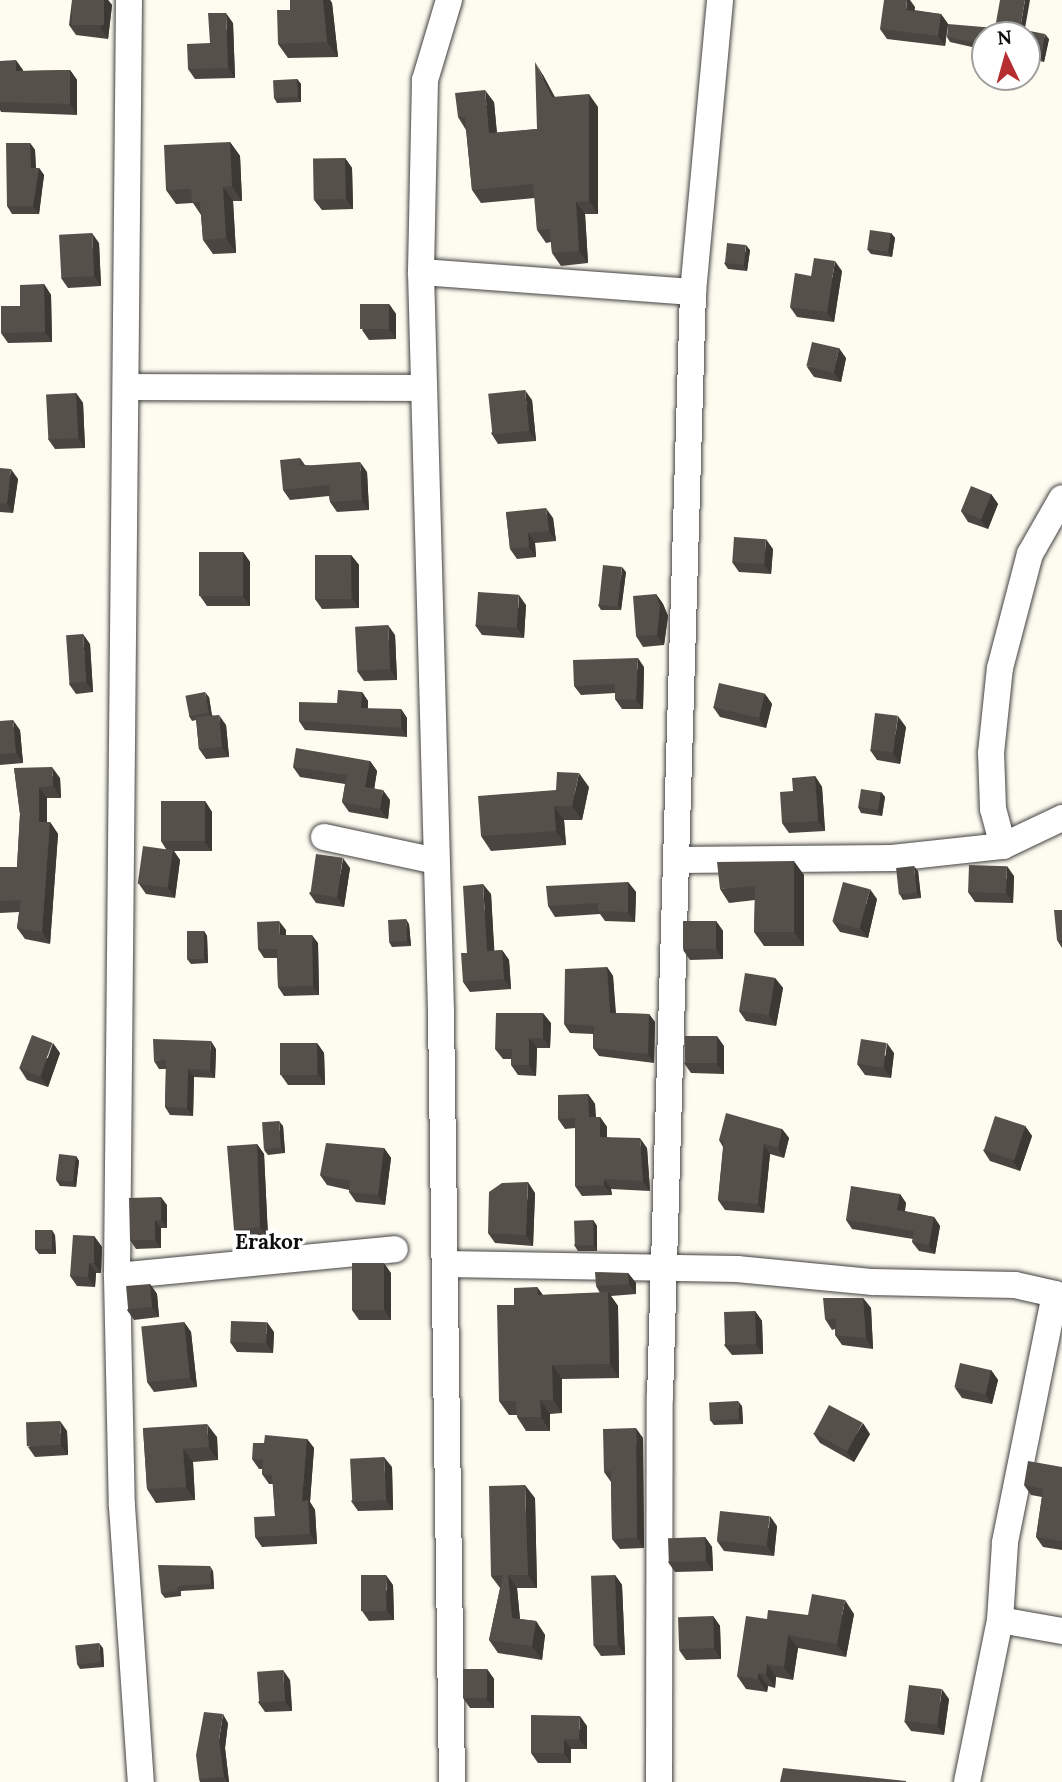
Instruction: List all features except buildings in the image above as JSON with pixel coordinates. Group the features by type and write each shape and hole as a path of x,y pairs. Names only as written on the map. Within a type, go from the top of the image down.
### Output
{"street":[{"path":"129,0 117,1276 122,1506 141,1782"},
{"path":"449,0 437,28 425,80 421,272 446,1264 452,1782"},
{"path":"659,1782 660,1397 666,1269 693,292 720,38 720,0"},
{"path":"421,272 693,292"},
{"path":"126,387 422,388"},
{"path":"1003,846 993,808 991,753 1000,668 1030,555 1062,498"},
{"path":"677,860 891,858 1003,846 1062,818"},
{"path":"324,837 436,861"},
{"path":"117,1276 395,1249"},
{"path":"446,1264 737,1269 873,1282 1016,1285 1055,1294 1005,1543 1000,1620 967,1782"},
{"path":"1000,1620 1062,1631"}],"district":[{"name":"Erakor","path":"269,1242"}]}
